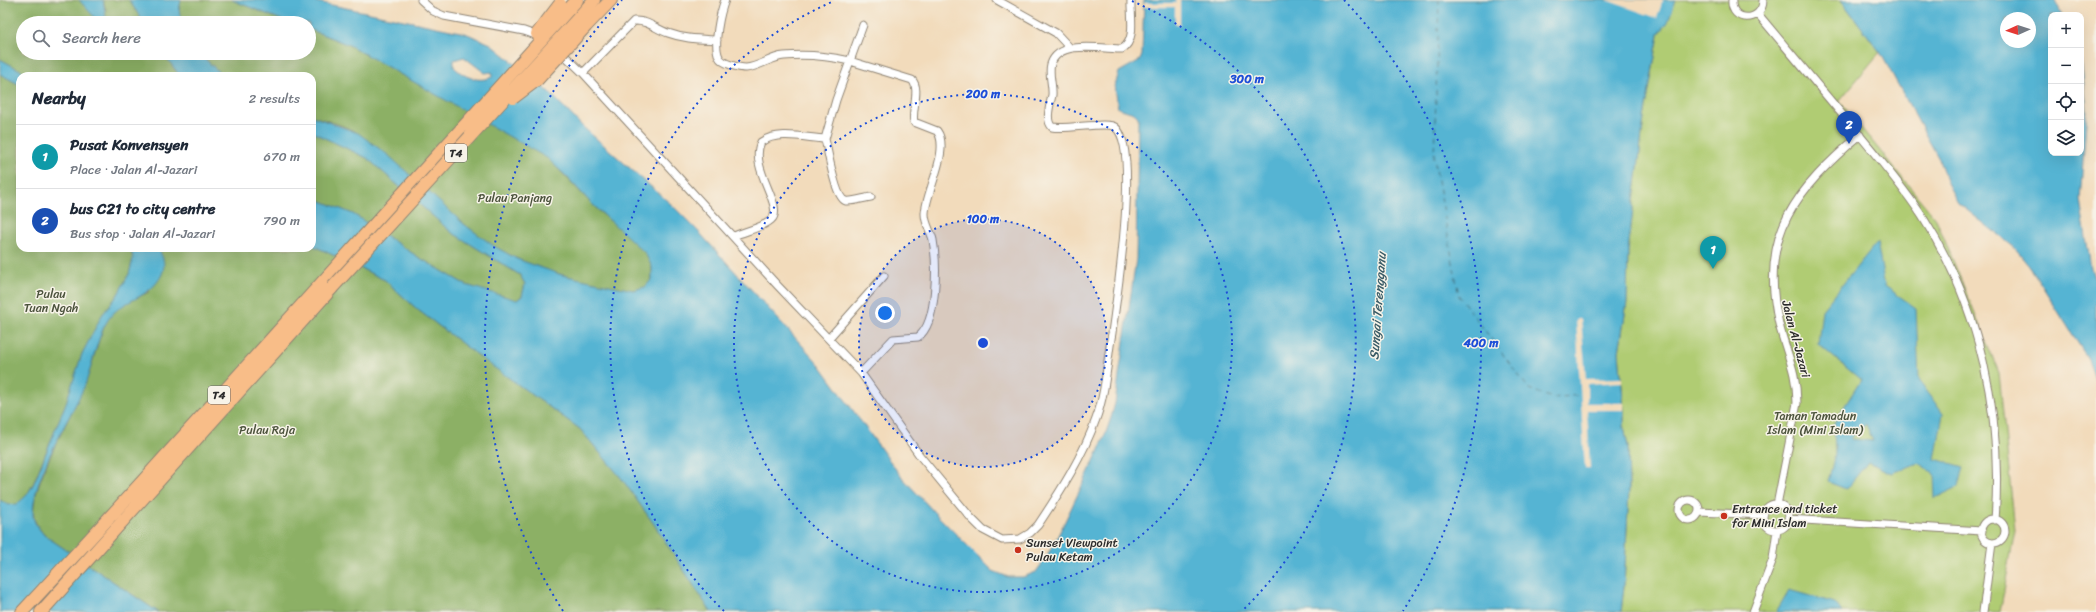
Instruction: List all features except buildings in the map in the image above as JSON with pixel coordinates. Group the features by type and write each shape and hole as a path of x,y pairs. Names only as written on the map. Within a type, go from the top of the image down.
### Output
{"highway":[{"path":"564,5 577,0"},
{"name":"T4","path":"22,612 120,515 332,288 490,115 583,22 594,0"},
{"path":"583,22 611,0"},
{"name":"T4","path":"41,612 120,515 323,279 464,126 564,5"}],"street":[{"path":"421,0 433,11 444,16 535,34 551,44 583,73 734,236 778,286 861,373 920,456 971,518 983,530 993,536 1011,541 1020,539 1030,533 1038,525 1084,447 1100,406 1122,265 1126,217 1124,155 1122,140 1115,127 1109,125 1057,128 1049,124 1052,86 1051,64 1059,53 1070,48 1122,49 1126,46 1131,36 1130,0"},
{"path":"725,0 720,18 717,40 719,57 728,63 745,68 782,56 820,56 850,61 912,80 915,83 916,89 913,109 914,122 937,131 941,140 938,160 925,214 933,238 936,262 932,303 927,327 918,337 898,338 890,341 861,373"},
{"path":"997,0 1056,33 1070,48"},
{"path":"1732,0 1733,9 1740,16 1749,18 1758,14 1763,5 1763,0"},
{"path":"1758,14 1900,185 1922,216 1957,283 1974,328 1991,398 1997,486 1995,520"},
{"path":"583,73 634,21 641,20 656,29 680,37 717,40"},
{"path":"863,25 836,100 825,140 836,186 843,200 847,201 871,197"},
{"name":"Jalan Al-Jazari","path":"1777,505 1797,403 1795,372 1779,326 1774,304 1772,279 1779,234 1789,213 1809,182 1860,135"},
{"path":"734,236 767,223 775,214 773,199 762,177 758,163 758,148 761,142 773,136 825,140"},
{"path":"829,338 884,276"},
{"path":"1777,505 1784,508 1788,519 1784,527 1777,530 1766,526 1763,515 1768,507 1777,505"},
{"path":"1699,512 1763,515"},
{"path":"1788,519 1982,531"},
{"path":"1995,520 2001,523 2005,533 1999,541 1992,543 1983,537 1982,531 1986,522 1995,520"},
{"path":"1753,612 1773,559 1777,530"},
{"path":"1983,612 1992,543"}],"green space":[{"path":"0,0 79,0 95,16 16,16 16,60 168,60 177,72 24,72 0,59"},
{"path":"103,0 129,0 139,16 102,16 106,10"},
{"path":"181,0 232,0 272,16 180,16 179,10"},
{"name":"Taman Tamadun Islam (Mini Islam)","path":"1578,0 1841,0 1880,52 1839,101 1936,219 1999,373 2015,531 2000,612 1621,612 1624,586 1629,490 1628,447 1624,426 1619,352 1627,302 1628,251 1644,118 1659,35"},
{"name":"Pulau Panjang","path":"316,32 349,45 547,157 597,209 632,239 646,254 651,264 652,271 650,283 646,287 636,290 624,289 582,280 537,267 494,246 459,220 378,148 360,135 343,126 316,117 316,72 219,72 206,60 316,60"},
{"name":"Pulau Tuan Ngah","path":"0,74 16,83 16,252 132,252 133,259 129,274 117,296 102,315 82,354 66,403 34,482 27,495 17,505 8,505 0,500"},
{"path":"316,134 367,158 451,232 520,275 525,284 522,296 517,300 510,299 466,285 418,257 353,214 316,199"},
{"name":"Pulau Raja","path":"316,247 385,280 418,310 481,358 580,429 622,479 654,524 711,612 158,612 44,535 34,517 34,504 44,470 85,384 100,336 110,315 131,300 149,292 160,252 316,252"}],"water":[{"path":"79,0 103,0 106,16 93,16"},
{"path":"129,0 181,0 179,10 180,16 139,16"},
{"name":"Sungai Terengganu","path":"232,0 308,0 465,33 491,44 549,92 583,127 673,206 697,230 820,365 900,475 934,512 993,571 1008,577 1023,577 1036,572 1053,545 1099,451 1108,428 1115,403 1136,259 1138,117 1134,113 1118,108 1115,86 1119,72 1140,60 1142,55 1144,0 1676,0 1668,22 1659,34 1644,118 1628,251 1627,302 1619,352 1624,426 1628,447 1629,490 1624,586 1621,612 711,612 654,524 622,479 580,429 481,358 418,310 385,280 316,247 316,199 353,214 418,257 466,285 517,300 522,296 525,284 520,275 451,232 367,158 316,134 316,117 358,133 388,155 465,225 494,246 517,259 562,275 633,290 645,287 652,279 652,267 645,253 591,203 547,158 349,45 316,32 316,16 272,16","holes":["464,57 485,73 492,72 492,77 487,79 472,78 462,74 454,67 454,60"]},
{"path":"1841,0 2055,0 2061,12 2048,12 2048,156 2083,156 2080,200 2091,268 2096,283 2096,382 2088,359 2029,265 2015,248 1958,203 1947,183 1939,159 1880,52"},
{"path":"0,59 24,72 16,72 16,83 0,74"},
{"path":"168,60 206,60 219,72 177,72"},
{"path":"2084,84 2087,109 2084,148"},
{"path":"1877,242 1885,286 1916,308 1919,380 1943,414 1935,459 1963,467 1958,487 1935,498 1934,474 1919,463 1891,473 1868,462 1846,489 1828,482 1835,454 1834,423 1861,380 1818,344 1822,310","holes":["1866,424 1873,441 1851,439 1851,438"]},
{"path":"132,252 160,252 164,267 162,274 157,283 143,294 121,307 114,313 104,326 88,378 53,448 39,482 33,517 38,528 44,535 158,612 0,612 0,500 8,505 17,504 27,495 34,483 66,403 82,354 102,315 117,296 129,274 133,259"},
{"path":"1789,590 1835,603 1842,612 1776,612"}],"pier":[{"path":"1176,0 1180,0 1180,24 1175,24 1175,7 1144,7 1144,3 1176,3"},
{"path":"1606,0 1663,0 1657,18"},
{"path":"1576,319 1581,319 1586,379 1622,378 1622,382 1587,384 1587,403 1624,403 1624,410 1587,410 1590,469 1585,469"}],"ferry route":[{"path":"1439,0 1434,158 1459,296 1529,389 1552,398 1580,395"}],"place":[{"name":"bus C21 to city centre","path":"1849,144"},
{"name":"Pusat Konvensyen","path":"1713,269"},
{"name":"Entrance and ticket for Mini Islam","path":"1724,516"},
{"name":"Sunset Viewpoint Pulau Ketam","path":"1018,550"}]}
